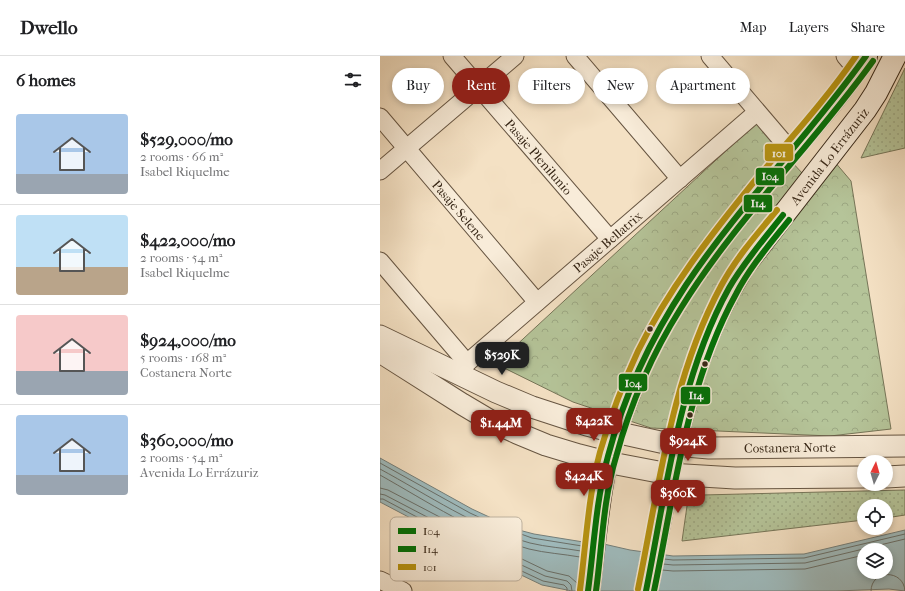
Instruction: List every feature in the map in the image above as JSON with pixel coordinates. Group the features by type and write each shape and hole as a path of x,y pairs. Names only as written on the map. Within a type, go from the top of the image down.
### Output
{"main road":[{"name":"Avenida Lo Errázuriz","path":"646,591 674,445 687,394 706,337 730,287 756,249 865,110 876,93 895,56"},
{"path":"588,591 606,462 631,388 649,347 680,294 700,264 841,90 856,60"}],"street":[{"name":"Pasaje Plenilunio","path":"452,56 462,68"},
{"path":"501,68 515,56"},
{"path":"575,56 680,179"},
{"path":"710,56 791,151"},
{"path":"380,171 459,104"},
{"name":"Pasaje Plenilunio","path":"494,104 610,239"},
{"name":"Pasaje Bellatrix","path":"464,368 537,302 757,112"},
{"name":"Pasaje Selene","path":"380,117 537,302"},
{"path":"380,261 464,368"},
{"name":"Costanera Norte","path":"380,336 464,368 496,392 532,407 587,425 674,445 709,448 905,446"},
{"path":"380,352 489,420 546,445 606,462 669,474 735,478 857,477"},
{"path":"893,477 905,476"},
{"path":"380,580 403,591"}],"green space":[{"path":"905,68 905,148 861,158"},
{"path":"756,123 814,186 834,161 851,181 891,429 830,436 651,428 573,402 496,364"},
{"path":"905,490 905,515 893,517 893,499 857,499 857,521 682,541 687,506 702,495"}],"water":[{"path":"380,458 472,509 489,517 408,517 380,502"},
{"path":"905,530 905,591 889,589 836,591 572,591 542,585 522,575 522,531 673,556 804,554 884,535 893,535 893,533"}],"transit line":[{"name":"101","path":"580,590 590,503 600,452 617,401 638,351 676,285 706,243 753,183 819,105 856,56"},
{"name":"I04","path":"588,591 598,506 608,456 630,389 650,346 673,305 707,255 729,226 822,114 866,56"},
{"name":"I14","path":"596,591 608,490 612,473 635,399 651,362 670,325 703,275 726,244 825,123 873,61"},
{"name":"101","path":"638,589 660,473 678,396 690,358 704,322 721,286 747,246 777,210"},
{"name":"I04","path":"646,591 676,436 698,359 712,323 729,288 748,260 783,215"},
{"name":"I14","path":"654,591 684,439 705,365 719,329 736,294 748,274 789,220"}]}
